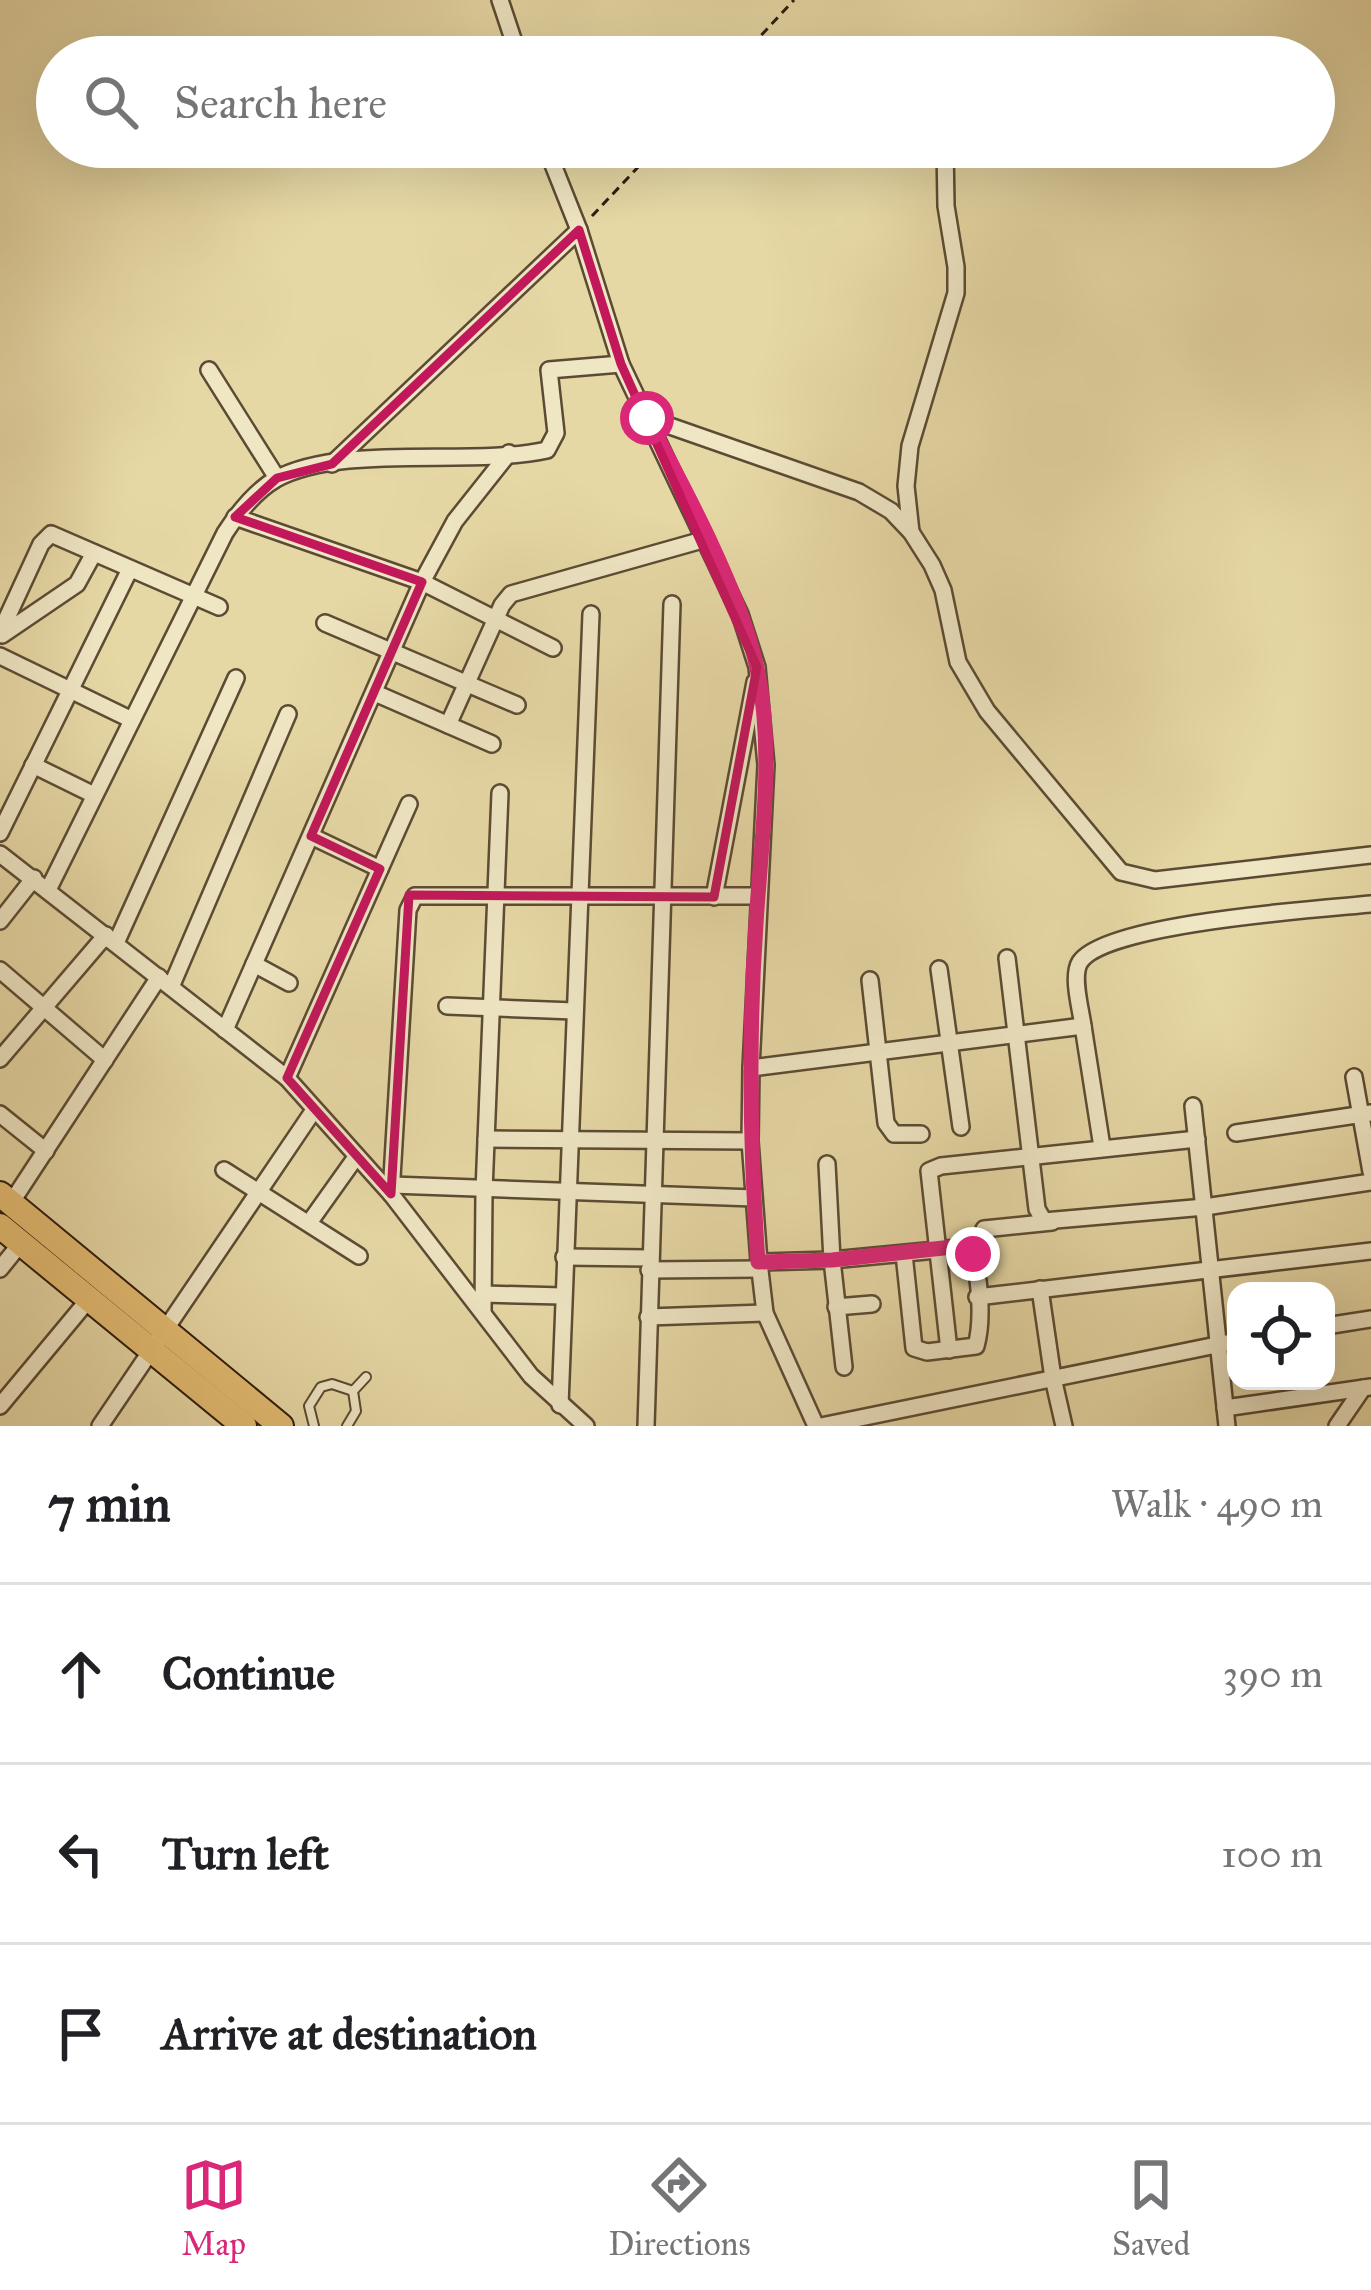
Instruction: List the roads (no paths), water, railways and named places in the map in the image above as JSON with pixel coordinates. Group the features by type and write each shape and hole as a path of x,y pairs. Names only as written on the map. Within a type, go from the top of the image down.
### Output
{"main road":[{"path":"4,1208 21,1243 89,1299 281,1426"},
{"path":"4,1208 159,1341 244,1426"}],"street":[{"path":"500,0 512,36"},
{"path":"554,168 621,364 706,538 740,614 757,668 766,765 751,1068 750,1141 759,1265 765,1313 819,1426 1227,1342"},
{"path":"911,532 906,486 910,446 956,293 945,168"},
{"path":"332,464 579,230"},
{"path":"48,890 235,517 277,478 332,464 539,452 552,447 556,433 549,370 621,364"},
{"path":"209,370 277,478"},
{"path":"647,418 859,493 891,512 911,532 943,590 958,662 969,684 1120,872 1155,880 1371,855"},
{"path":"224,1030 422,582 464,507 509,453"},
{"path":"235,517 422,582 553,648"},
{"path":"0,635 51,534 219,607"},
{"path":"448,725 511,594 706,538"},
{"path":"0,635 77,584 94,553"},
{"path":"0,833 130,568"},
{"path":"646,1426 672,604"},
{"path":"560,1405 590,614"},
{"path":"326,623 517,704"},
{"path":"0,656 131,720"},
{"path":"714,897 757,668"},
{"path":"0,1059 111,939 236,678"},
{"path":"375,693 491,744"},
{"path":"4,1208 105,1060 165,982 288,714"},
{"path":"33,765 94,795"},
{"path":"483,1314 500,793"},
{"path":"287,1078 410,804"},
{"path":"311,836 380,869"},
{"path":"0,854 287,1078 356,1157 392,1189 531,1376 586,1426"},
{"path":"0,921 34,878"},
{"path":"392,1189 410,902 420,895 758,896"},
{"path":"1102,1147 1077,972 1087,955 1161,928 1371,904"},
{"path":"1006,958 1037,1209 1044,1221 1052,1222"},
{"path":"254,964 289,982"},
{"path":"939,969 961,1127"},
{"path":"0,970 105,1060"},
{"path":"870,980 889,1130 921,1134"},
{"path":"447,1006 574,1011"},
{"path":"751,1068 1083,1026"},
{"path":"1354,1077 1366,1114 1371,1172"},
{"path":"1192,1106 1211,1269 1227,1342 1227,1426"},
{"path":"100,1426 314,1110"},
{"path":"0,1114 46,1150"},
{"path":"1236,1133 1366,1114"},
{"path":"486,1139 750,1141"},
{"path":"949,1350 929,1172 941,1166 1030,1154 1196,1139"},
{"path":"309,1223 356,1157"},
{"path":"827,1164 844,1367"},
{"path":"224,1170 359,1256"},
{"path":"984,1228 1205,1208 1371,1182"},
{"path":"392,1189 754,1198"},
{"path":"0,1269 21,1243"},
{"path":"565,1257 759,1265 962,1246 971,1250 976,1346 928,1352 914,1348 904,1254"},
{"path":"977,1297 1371,1251"},
{"path":"1040,1289 1064,1426"},
{"path":"483,1294 563,1296"},
{"path":"0,1406 89,1299"},
{"path":"836,1307 872,1304"},
{"path":"648,1317 765,1313"},
{"path":"1335,1325 1371,1319"},
{"path":"1225,1408 1367,1387"},
{"path":"1337,1426 1367,1387"}],"lane":[{"path":"352,1391 366,1377"},
{"path":"314,1426 309,1406 321,1387 332,1384 352,1391"},
{"path":"347,1426 356,1411 352,1391"}]}
